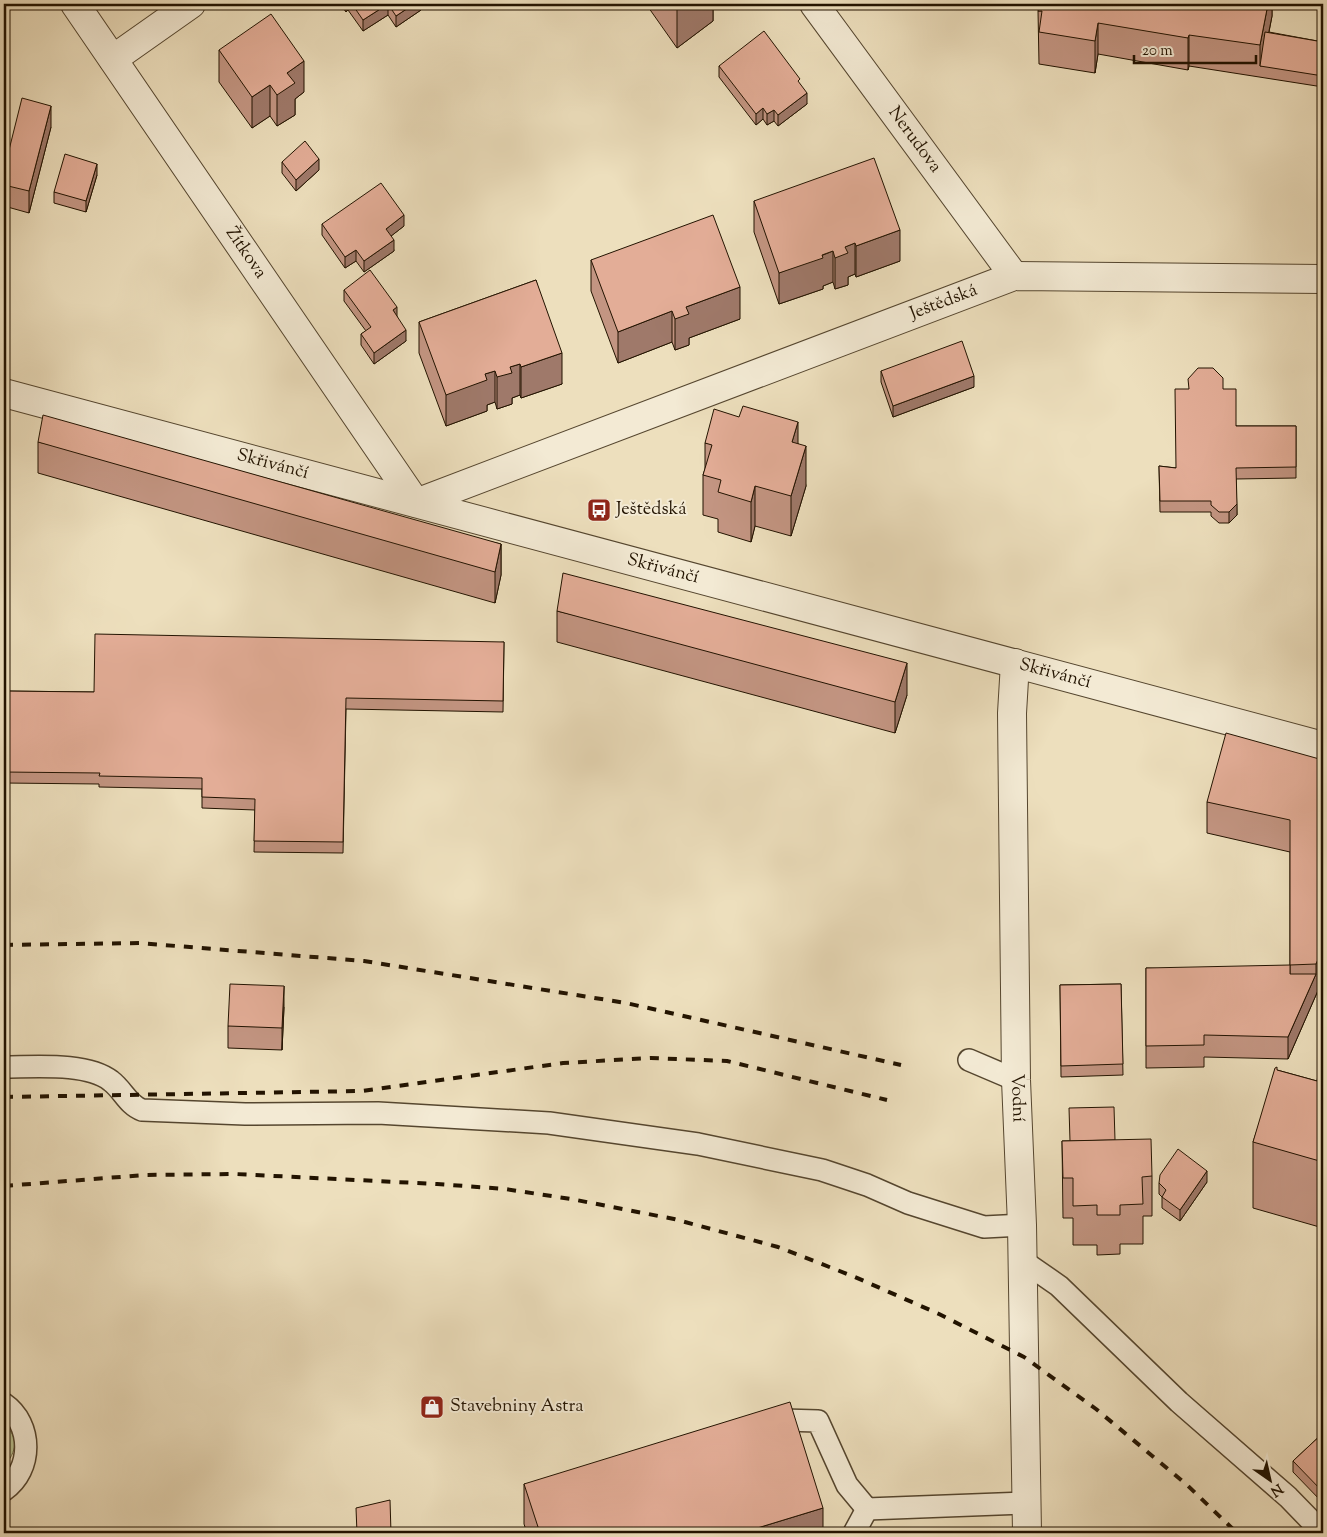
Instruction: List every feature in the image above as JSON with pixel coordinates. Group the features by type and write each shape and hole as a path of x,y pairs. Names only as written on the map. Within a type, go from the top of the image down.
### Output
{"street":[{"name":"Žítkova","path":"75,4 416,503"},
{"path":"113,59 191,4"},
{"name":"Nerudova","path":"814,4 1014,276"},
{"name":"Ještědská","path":"416,503 1014,276 1323,279"},
{"name":"Skřivánčí","path":"4,394 1323,746"},
{"name":"Vodní","path":"1015,663 1012,713 1016,1080 1023,1261 1027,1533"}],"lane":[{"path":"969,1060 1016,1080"},
{"path":"4,1067 78,1069 96,1074 110,1080 131,1104 142,1110 246,1114 378,1113 549,1123 698,1144 822,1170 867,1185 908,1204 984,1227 1022,1225"},
{"path":"1023,1261 1059,1286 1179,1402 1288,1497 1323,1533"},
{"path":"4,1404 20,1422 26,1438 26,1455 21,1471 11,1485 4,1490"},
{"path":"783,1420 818,1422 847,1485 867,1509"},
{"path":"867,1509 1027,1503"},
{"path":"854,1533 867,1509"}],"green space":[{"path":"4,1424 14,1439 14,1450 4,1466"}],"building":[{"path":"352,4 388,4 363,20"},
{"path":"388,4 414,4 396,16"},
{"path":"1039,4 1216,4 1236,7 1236,4 1268,4 1260,45 1189,35 1188,38 1098,23 1095,41 1039,32 1042,11 1038,11"},
{"path":"271,14 304,61 287,73 295,83 277,95 270,85 252,97 219,50"},
{"path":"764,31 800,79 798,81 807,93 778,115 774,110 767,114 763,108 756,114 719,66"},
{"path":"1265,32 1323,42 1323,76 1260,66"},
{"path":"22,98 51,106 29,191 4,185 4,153 8,154"},
{"path":"305,141 319,159 296,180 282,162"},
{"path":"65,154 97,164 86,201 54,192"},
{"path":"874,158 900,230 856,246 855,243 845,247 848,253 835,258 833,251 822,255 823,258 779,273 754,201"},
{"path":"381,183 404,215 386,229 394,240 364,261 356,250 345,257 322,224"},
{"path":"713,215 740,287 686,307 689,314 675,319 672,311 618,332 591,260"},
{"path":"370,270 397,307 393,310 406,330 374,353 361,334 371,327 344,290"},
{"path":"536,280 562,353 521,367 520,364 510,367 512,373 497,377 495,371 485,374 487,380 446,395 419,322"},
{"path":"962,341 974,376 893,406 881,371"},
{"path":"1198,368 1213,368 1223,378 1223,389 1236,389 1236,426 1296,426 1296,467 1236,468 1237,504 1229,512 1219,512 1211,505 1211,501 1160,501 1159,466 1176,468 1175,389 1189,389 1188,379"},
{"path":"743,406 798,422 792,442 806,446 791,496 755,486 751,502 718,492 721,480 703,475 712,445 705,443 714,409 739,417"},
{"path":"43,415 501,544 495,572 38,442"},
{"path":"563,573 907,663 895,702 557,611"},
{"path":"95,634 504,642 503,701 346,698 343,842 254,841 255,799 202,797 202,778 99,776 100,773 4,772 4,691 94,692"},
{"path":"1226,733 1323,760 1323,948 1316,964 1290,965 1290,820 1207,802"},
{"path":"1290,965 1290,974 1316,974 1288,1037 1204,1035 1204,1045 1146,1046 1146,968"},
{"path":"230,984 284,986 282,1028 228,1026"},
{"path":"1121,984 1123,1064 1061,1066 1060,985"},
{"path":"1277,1067 1277,1070 1317,1081 1318,1075 1323,1076 1323,1162 1253,1142 1275,1068"},
{"path":"1114,1107 1115,1140 1070,1141 1069,1108"},
{"path":"1151,1139 1152,1176 1142,1177 1143,1204 1120,1205 1120,1215 1097,1215 1097,1205 1073,1206 1073,1178 1063,1178 1062,1141"},
{"path":"1178,1149 1207,1171 1180,1210 1162,1197 1166,1190 1159,1183 1160,1175"},
{"path":"790,1402 823,1508 741,1533 540,1533 524,1484"},
{"path":"1323,1433 1323,1492 1293,1461"},
{"path":"390,1500 391,1533 357,1533 356,1508"},
{"path":"1111,1531 1111,1533 1080,1533"}],"railway":[{"path":"4,945 139,943 364,961 626,1003 901,1065"},
{"path":"4,1097 362,1091 563,1063 651,1058 727,1061 887,1100"},
{"path":"4,1186 145,1175 235,1174 505,1189 571,1199 674,1219 778,1247 855,1277 939,1314 1024,1357 1096,1409 1186,1484 1237,1533"}],"place":[{"name":"Ještědská","path":"599,510"},
{"name":"Stavebniny Astra","path":"432,1407"}]}
